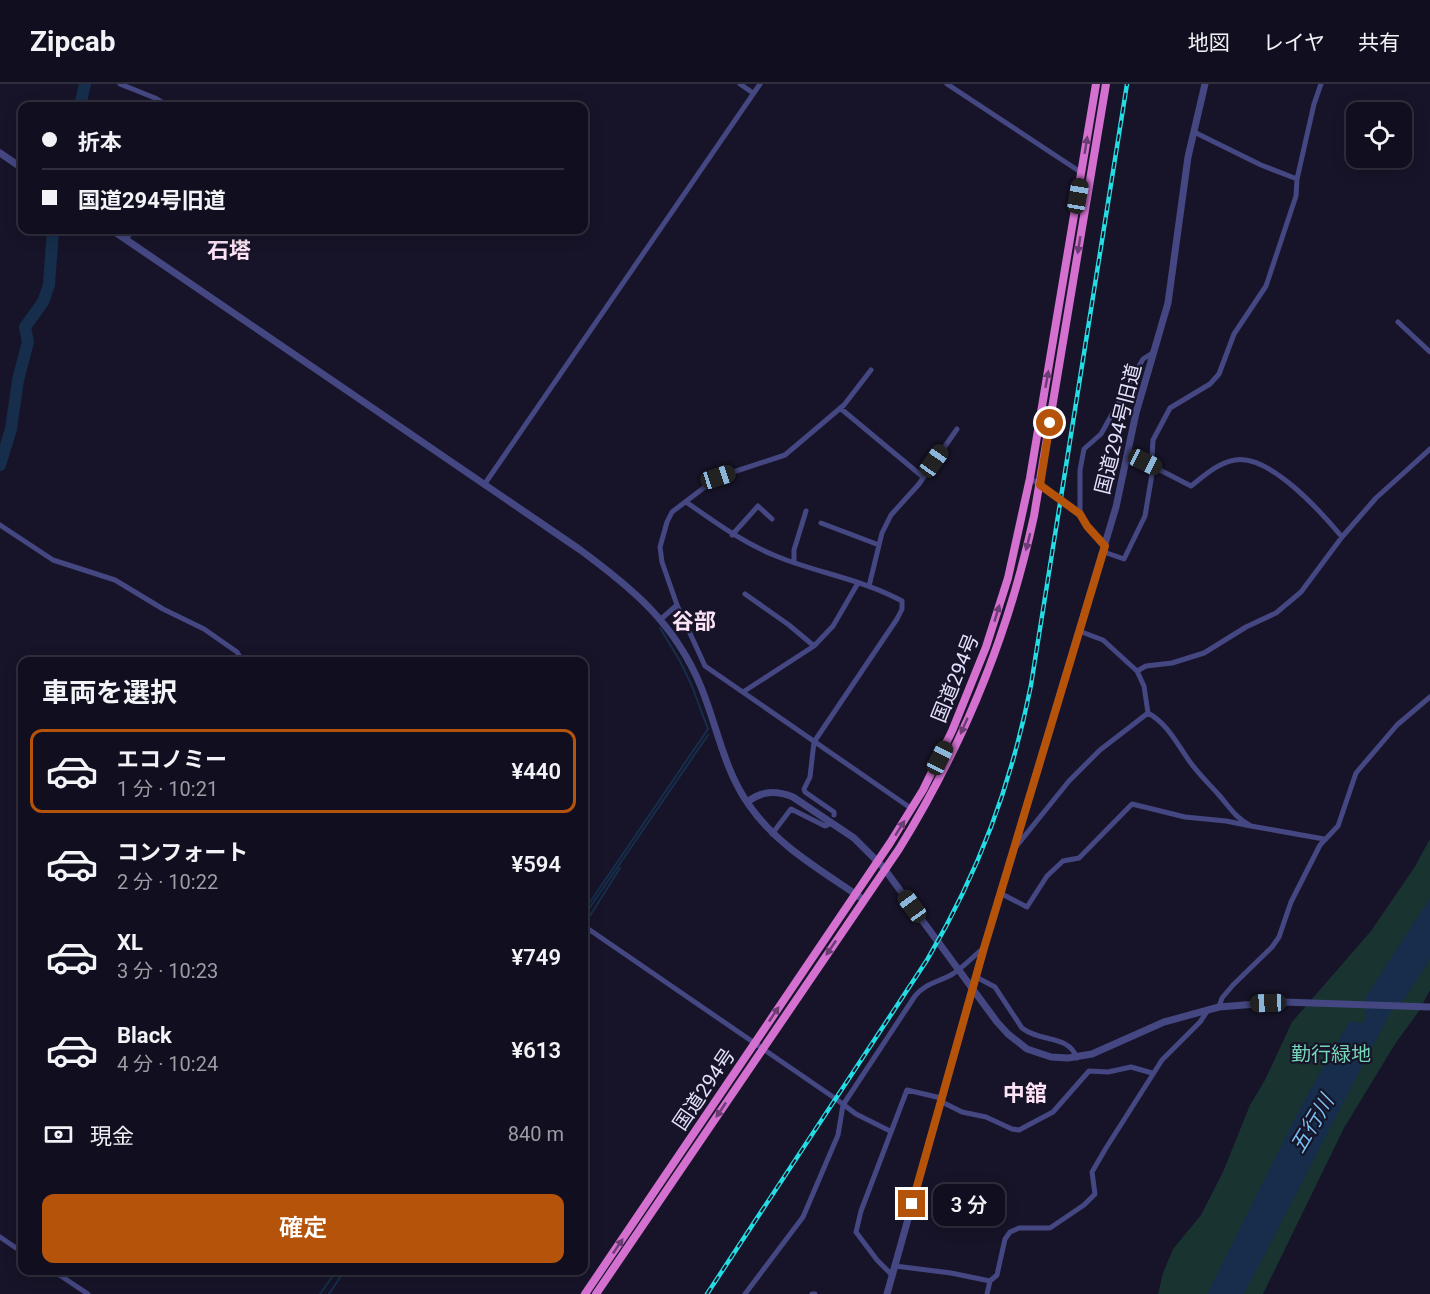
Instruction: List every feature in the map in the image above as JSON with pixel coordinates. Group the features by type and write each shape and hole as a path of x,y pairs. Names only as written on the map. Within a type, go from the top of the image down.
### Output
{"highway":[{"name":"国道294号","path":"596,1294 912,809 952,730 986,647 1008,578 1030,478 1096,84"},
{"name":"国道294号","path":"585,1294 758,1046 864,900 920,814 973,706 995,649 1028,543 1040,485 1106,84"}],"street":[{"path":"120,84 162,102"},
{"path":"740,84 753,93"},
{"path":"484,485 760,84"},
{"path":"948,84 1082,173"},
{"name":"国道294号旧道","path":"887,1294 1012,851 1122,486 1136,413 1172,285 1188,157 1205,84"},
{"path":"1152,456 1153,440 1170,408 1210,384 1220,374 1234,334 1266,286 1296,196 1297,179 1314,104 1321,84"},
{"path":"1194,132 1261,165 1297,179"},
{"path":"0,153 18,165"},
{"path":"118,234 617,577 661,619 681,647 701,687 729,769 747,802 772,834 864,900"},
{"path":"126,239 130,234"},
{"path":"1398,322 1430,352"},
{"path":"1080,514 1080,470 1084,450 1101,434 1143,359 1154,352"},
{"path":"871,370 840,408 784,455 718,477 672,512 660,546 662,562 677,605 705,666 912,809"},
{"path":"840,408 923,477"},
{"path":"869,586 882,533 891,515 923,477 957,429"},
{"path":"1137,671 1146,666 1172,663 1204,652 1246,627 1276,613 1301,592 1342,537 1376,498 1430,449"},
{"path":"1127,453 1191,486 1222,464 1238,459 1258,463 1308,499 1342,537"},
{"path":"1424,455 1430,462"},
{"path":"1030,478 1080,514 1104,549 1124,558 1145,516 1152,474"},
{"path":"686,502 732,535 777,557 869,586 902,601 903,609 814,742 810,777 804,789 834,812 834,815"},
{"path":"732,535 758,506 772,519"},
{"path":"794,562 794,550 806,511"},
{"path":"821,523 879,546"},
{"path":"0,525 53,560 115,580 163,609 204,628 237,652 240,657"},
{"path":"743,692 814,646 833,626 858,583"},
{"path":"745,594 814,646"},
{"path":"661,619 677,605"},
{"path":"1079,631 1103,640 1137,671 1144,686 1148,713 1165,725 1191,764 1222,798 1234,816 1251,826"},
{"path":"1219,1007 1222,998 1279,937 1291,902 1324,839 1338,826 1356,773 1397,725 1430,697"},
{"path":"1012,851 1070,781 1100,750 1148,713"},
{"path":"747,802 762,793 783,793 842,829 867,850 895,883 1008,1034 1027,1049 1052,1057 1077,1058 1092,1054 1164,1022 1219,1007 1252,1003 1320,1003 1430,1008"},
{"path":"1000,893 1027,907 1047,876 1063,861 1079,858 1131,804 1185,817 1226,821 1324,839"},
{"path":"772,834 791,809 825,826 828,825"},
{"path":"588,929 856,1114 890,1131"},
{"path":"745,1294 803,1217 838,1135 843,1105 920,990 952,974 984,948"},
{"path":"976,977 995,987 1022,1028 1028,1033 1065,1042 1074,1049 1077,1058"},
{"path":"987,1294 990,1281 997,1275 1005,1239 1010,1232 1018,1228 1050,1228 1084,1205 1095,1194 1092,1172 1152,1073 1200,1022 1209,1009"},
{"path":"892,1275 877,1260 856,1232 861,1211 907,1090 941,1100 962,1112 986,1117 1019,1130 1053,1112 1089,1071 1108,1072 1131,1067 1152,1073"},
{"path":"0,1237 18,1249"},
{"path":"896,1266 990,1281"},
{"path":"60,1275 88,1294"}],"green space":[{"name":"勤行緑地","path":"1430,839 1430,990 1344,1128 1263,1294 1158,1294 1163,1273 1173,1249 1201,1215 1223,1172 1250,1105 1265,1080 1292,1022 1371,931 1414,868"}],"water":[{"name":"五行川","path":"1430,898 1430,959 1405,998 1391,1011 1244,1294 1207,1294 1299,1110 1349,1022 1363,1023 1367,1015 1364,1013 1365,998"}],"waterway":[{"path":"81,102 85,84"},
{"path":"0,465 11,429 18,380 28,342 25,327 43,302 49,285 53,234"},
{"path":"588,905 708,729 692,686 660,628"},
{"path":"588,910 708,735"},
{"path":"588,919 620,868"},
{"path":"320,1294 333,1275"},
{"path":"329,1294 342,1275"}],"railway":[{"path":"707,1294 927,960 962,894 1003,793 1014,758 1031,685 1127,84"}],"district":[{"name":"石塔","path":"229,250"},
{"name":"谷部","path":"694,621"},
{"name":"中舘","path":"1025,1093"}],"route":[{"path":"912,1204 984,948 1105,546 1087,526 1080,514 1040,485 1050,423"}]}
